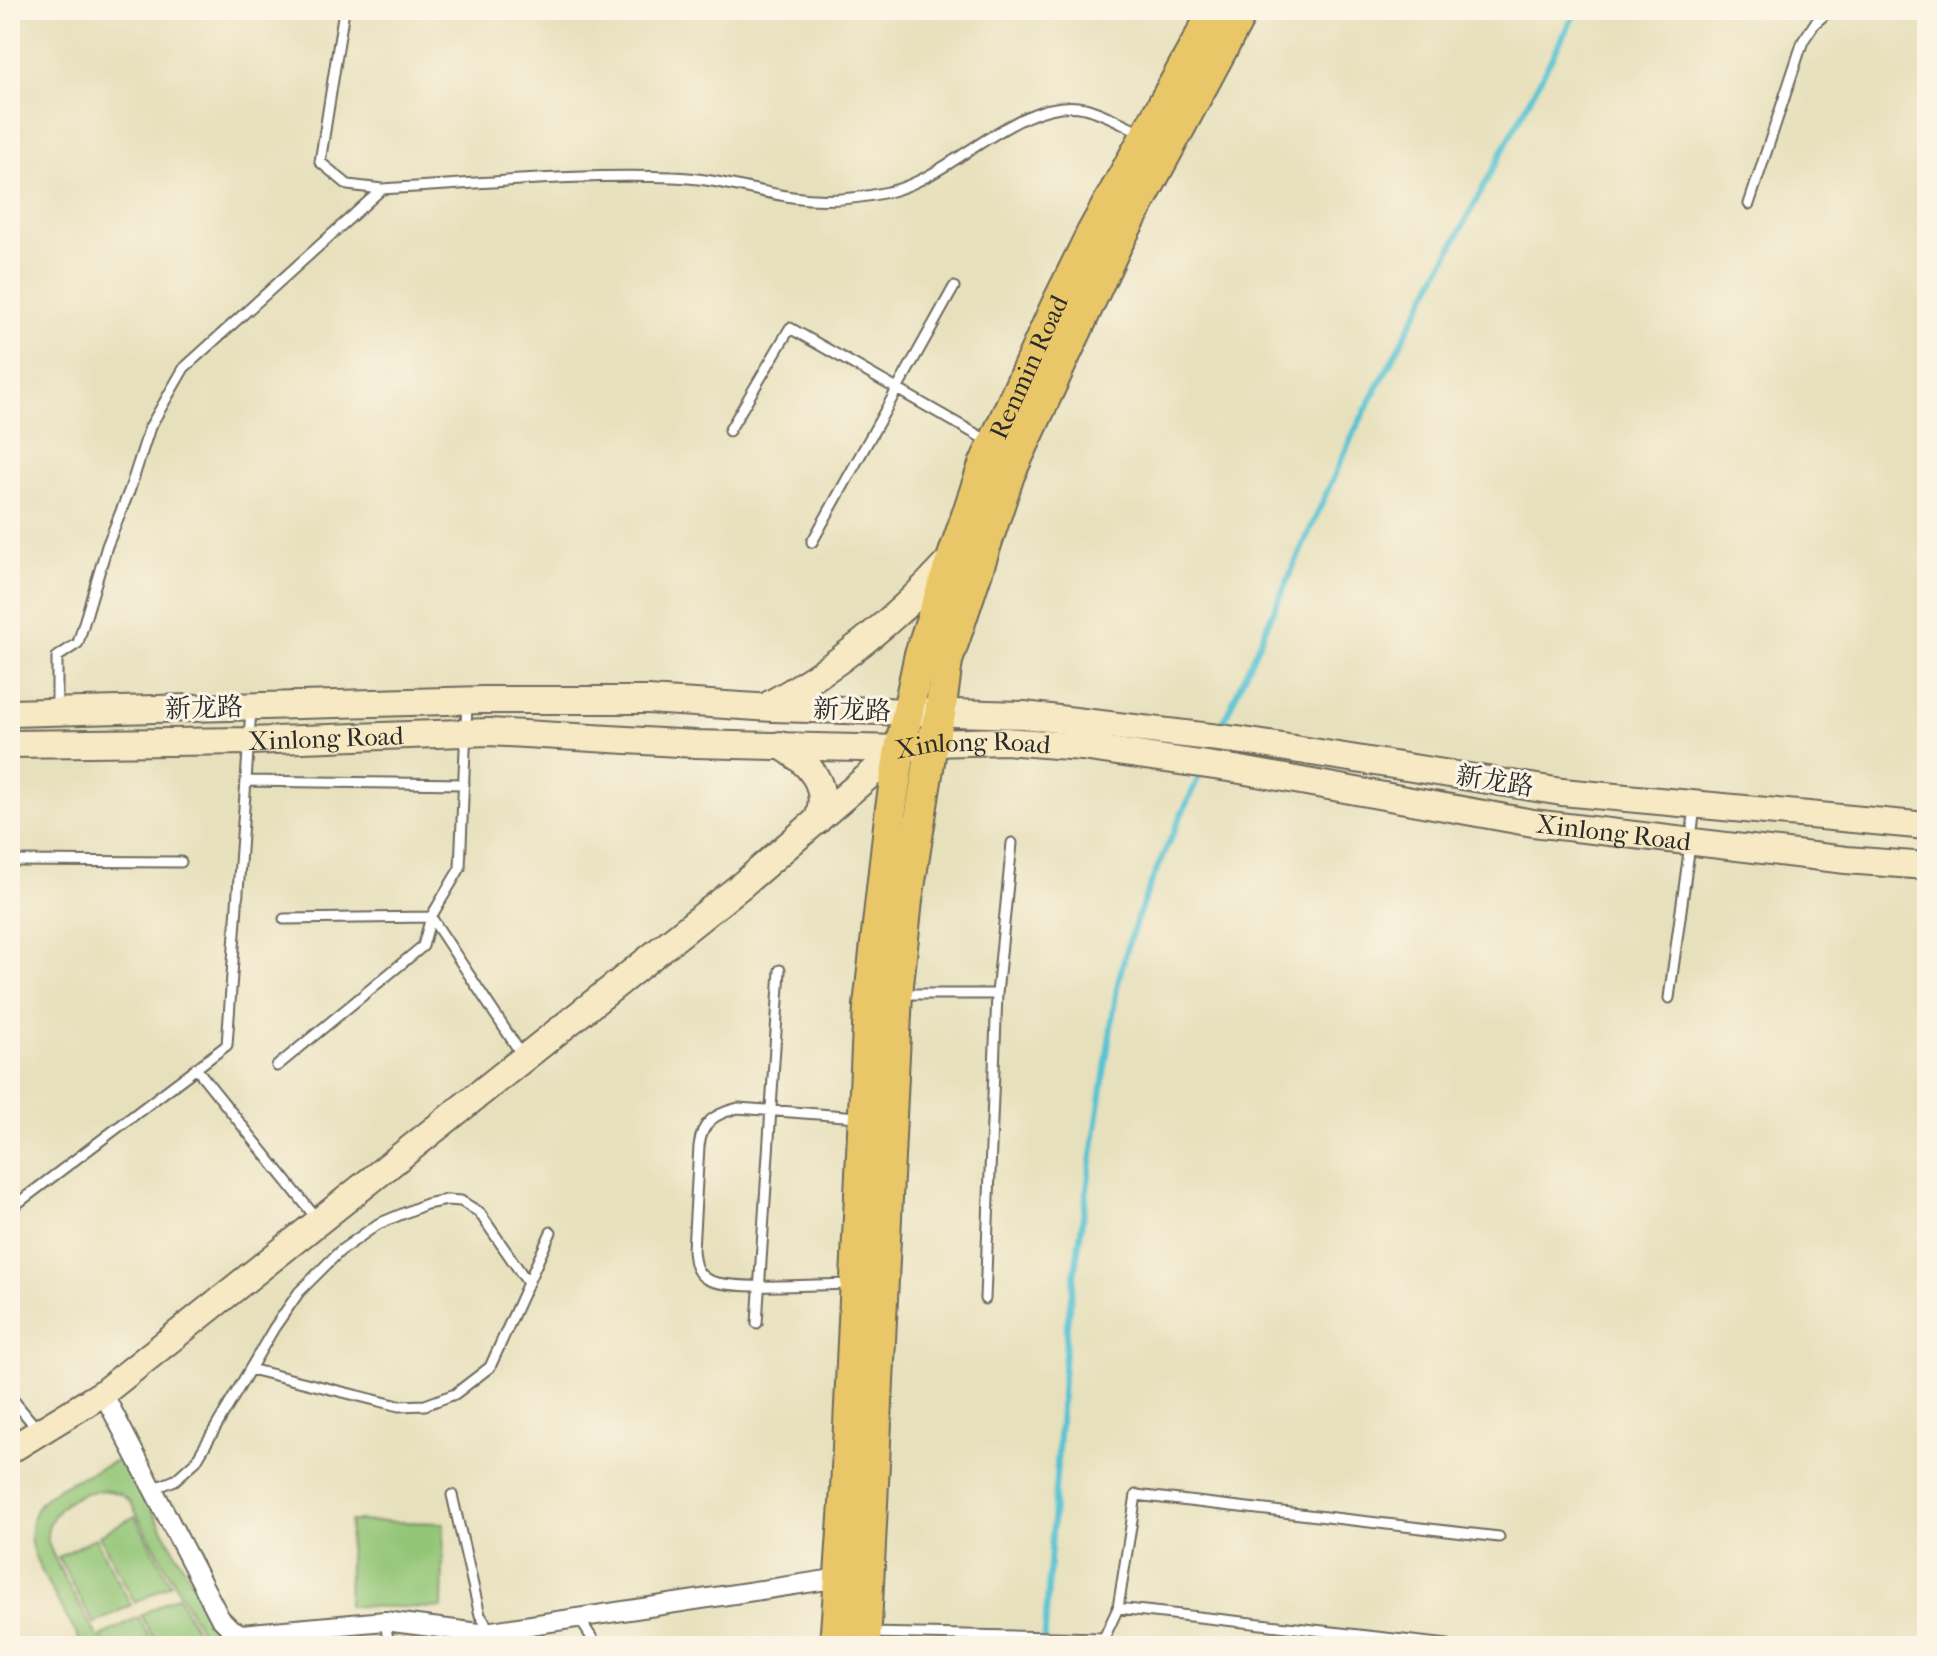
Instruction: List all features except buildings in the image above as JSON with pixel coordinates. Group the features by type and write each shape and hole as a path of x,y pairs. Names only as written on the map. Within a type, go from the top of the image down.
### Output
{"main road":[{"name":"Renmin Road","path":"835,1646 869,1006 900,749 920,654 953,558 1005,450 1086,306 1158,139 1225,12"},
{"name":"Renmin Road","path":"865,1640 897,994 907,900 947,661 1005,450"},
{"path":"764,707 789,694 866,641 953,558"},
{"name":"新龙路","path":"10,713 467,700 648,700 1024,715 1244,741 1562,792 1927,826"},
{"name":"Xinlong Road","path":"10,744 249,741 489,732 695,744 900,749 932,743 1005,741 1125,753 1235,769 1533,823 1927,866"},
{"path":"780,745 800,757 819,782 823,807 817,821"},
{"path":"10,1450 103,1393 743,884 900,749"}],"street":[{"path":"103,1393 220,1618 241,1634 385,1621 495,1639 579,1618 840,1578"}],"lane":[{"path":"344,10 320,162 348,185 382,189 625,176 675,177 752,188 793,198 840,200 918,184 1016,122 1058,108 1084,108 1158,139"},
{"path":"1749,204 1803,41 1815,23 1830,10"},
{"path":"57,712 57,657 78,643 107,546 150,427 184,368 382,189"},
{"path":"812,542 954,287"},
{"path":"729,431 790,328 1005,450"},
{"path":"277,1066 423,946 431,917 460,868 467,700"},
{"path":"10,1209 227,1045 251,706"},
{"path":"246,781 464,784"},
{"path":"1669,998 1695,805"},
{"path":"985,1299 997,994 1012,843"},
{"path":"10,861 181,862"},
{"path":"284,919 431,917"},
{"path":"431,917 524,1058"},
{"path":"757,1323 780,970"},
{"path":"897,994 997,994"},
{"path":"196,1068 318,1220"},
{"path":"856,1284 728,1286 705,1278 698,1271 693,1250 701,1132 709,1120 738,1108 864,1117"},
{"path":"153,1489 175,1480 196,1461 274,1328 299,1292 340,1251 378,1224 426,1204 461,1201 479,1212 528,1283"},
{"path":"250,1369 399,1406 425,1405 455,1394 490,1367 551,1232"},
{"path":"10,1396 40,1432"},
{"path":"452,1495 480,1615 495,1639"},
{"path":"865,1640 1053,1637 1105,1642 1118,1608 1136,1495 1499,1537"},
{"path":"1118,1608 1448,1645"},
{"path":"579,1618 597,1646"},
{"path":"385,1621 389,1646"}],"green space":[{"path":"123,1458 228,1646 209,1646 131,1503 116,1493 92,1491 72,1499 55,1515 47,1536 62,1574 103,1646 83,1646 53,1593 33,1552 31,1526 36,1509 58,1489"},
{"path":"135,1516 171,1584 135,1603 99,1535"},
{"path":"350,1521 444,1523 442,1608 348,1606"},
{"path":"95,1538 131,1605 94,1624 58,1557"},
{"path":"178,1596 204,1646 158,1646 141,1615"},
{"path":"138,1617 154,1646 106,1646 101,1636"}],"waterway":[{"path":"1220,730 1354,432 1577,10"},
{"path":"1044,1646 1067,1324 1117,987 1143,903 1202,770"}]}
